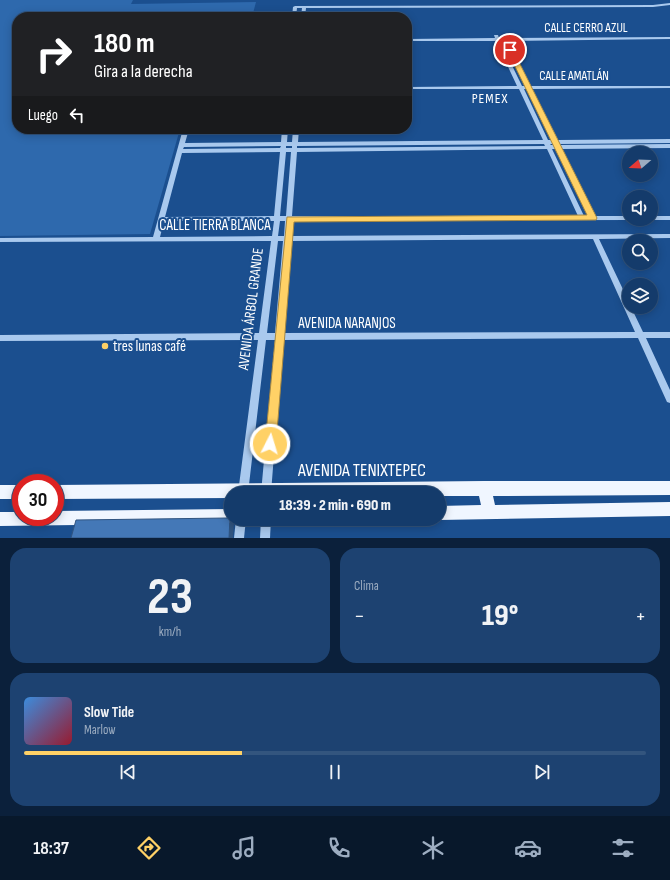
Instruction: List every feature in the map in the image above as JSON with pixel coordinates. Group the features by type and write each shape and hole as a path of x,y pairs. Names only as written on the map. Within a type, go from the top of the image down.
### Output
{"main road":[{"path":"484,488 489,512"},
{"name":"AVENIDA TENIXTEPEC","path":"446,489 670,488"},
{"name":"AVENIDA TENIXTEPEC","path":"64,492 224,491"},
{"path":"0,492 12,492"},
{"path":"446,513 670,509"},
{"path":"0,519 224,516"}],"street":[{"path":"294,12 295,7 645,6 670,4"},
{"path":"304,7 304,12"},
{"name":"CALLE CERRO AZUL","path":"601,37 670,35"},
{"name":"CALLE CERRO AZUL","path":"412,36 670,38"},
{"path":"497,37 582,218"},
{"name":"CALLE CERRO AZUL","path":"412,40 497,37"},
{"path":"504,37 593,218"},
{"name":"CALLE AMATLÁN","path":"528,86 670,83"},
{"name":"CALLE AMATLÁN","path":"412,84 670,87"},
{"name":"CALLE AMATLÁN","path":"412,88 519,86"},
{"path":"156,238 185,134"},
{"name":"AVENIDA ÁRBOL GRANDE","path":"245,486 277,219 284,134"},
{"name":"AVENIDA ÁRBOL GRANDE","path":"266,486 290,219 296,134"},
{"path":"557,144 670,141"},
{"path":"181,148 547,144 670,146"},
{"path":"161,219 622,218"},
{"path":"658,218 670,218"},
{"name":"CALLE TIERRA BLANCA","path":"0,240 670,236"},
{"path":"595,237 670,399"},
{"name":"AVENIDA NARANJOS","path":"0,338 670,335"},
{"path":"239,538 240,526"},
{"path":"265,538 266,526"}],"shaded area":[{"path":"0,0 133,0 131,4 256,2 253,12 12,12 12,134 179,134 150,234 0,236"}],"building":[{"path":"224,518 224,526 230,526 229,538 71,538 76,520"}],"place":[{"name":"tres lunas café","path":"105,346"}],"district":[{"name":"PEMEX","path":"490,98"}],"route":[{"path":"270,444 290,219 593,218 510,50"}]}
